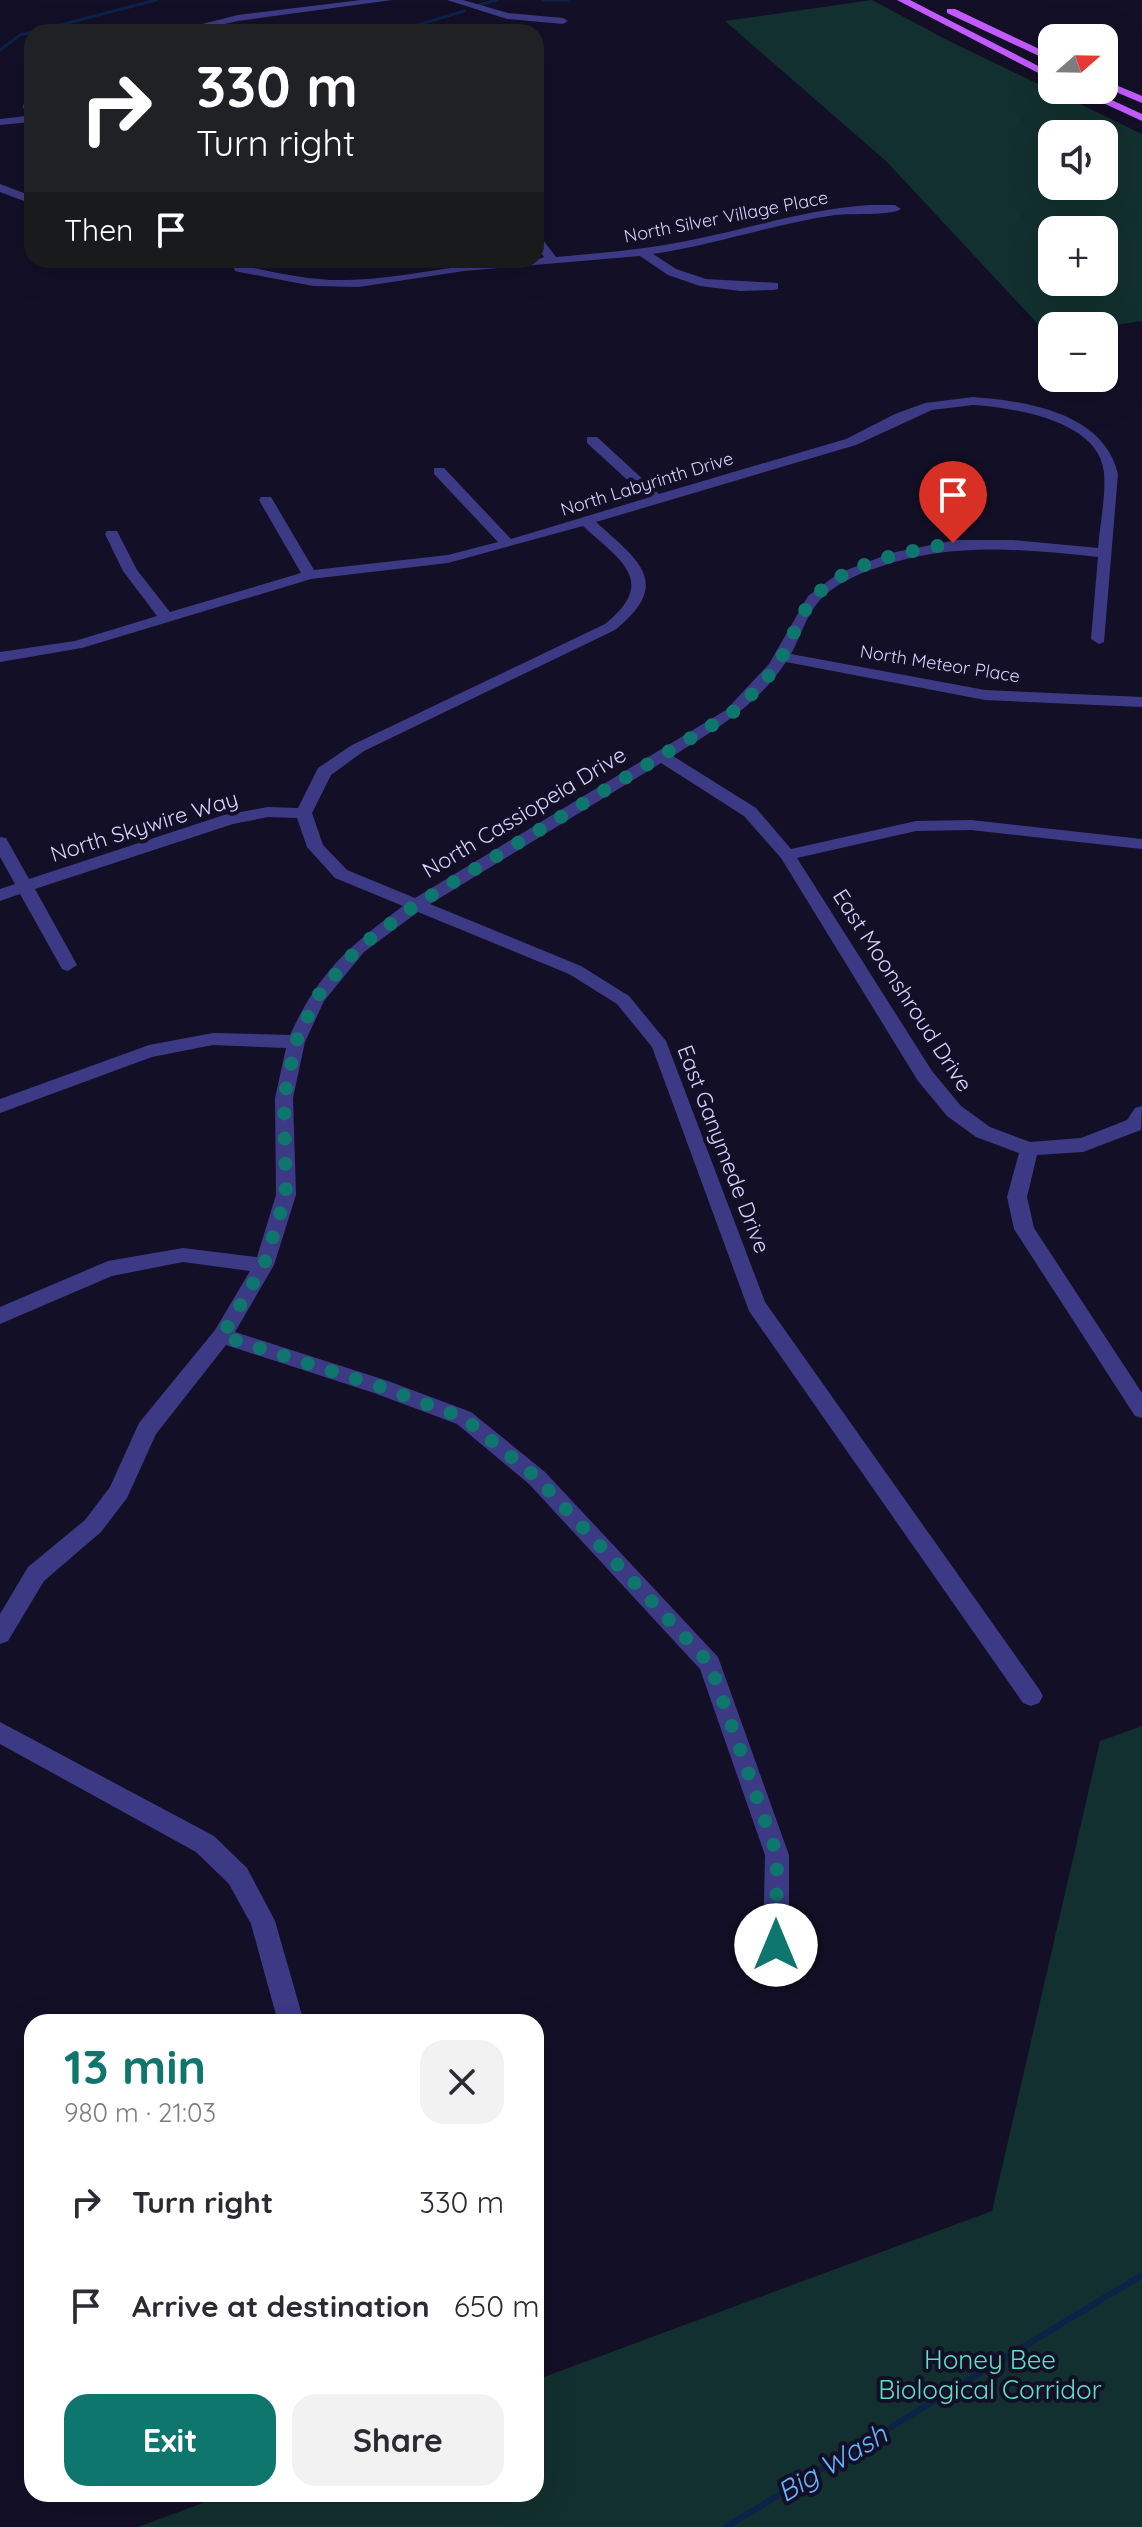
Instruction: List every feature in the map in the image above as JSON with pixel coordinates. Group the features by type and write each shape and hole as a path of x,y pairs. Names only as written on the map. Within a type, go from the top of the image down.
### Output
{"main road":[{"path":"902,0 1038,70"},
{"path":"928,0 1038,52"},
{"path":"1118,89 1142,100"},
{"path":"1112,104 1142,118"}],"street":[{"path":"206,24 298,5 387,0"},
{"path":"452,0 507,16 563,21"},
{"path":"502,24 507,16"},
{"path":"520,24 523,17"},
{"path":"0,122 24,118"},
{"path":"0,188 24,197"},
{"name":"North Silver Village Place","path":"544,261 644,253 864,208 895,209"},
{"path":"544,250 552,260"},
{"path":"644,253 655,263 693,279 742,288 774,286"},
{"name":"North Silver Village Place","path":"239,268 276,277 342,284 453,268"},
{"name":"North Labyrinth Drive","path":"0,657 77,645 310,575 448,559 508,544 851,442 898,417 932,405 972,401 1014,405 1058,418 1087,434 1105,453 1111,474 1099,639"},
{"path":"592,440 655,498"},
{"path":"439,471 508,544"},
{"path":"266,500 310,575"},
{"path":"304,813 324,772 358,748 610,627 630,614 639,598 640,579 627,560 587,522"},
{"path":"112,534 130,571 166,618"},
{"name":"North Cassiopeia Drive","path":"0,1634 36,1574 93,1526 119,1492 147,1429 222,1336 264,1265 286,1195 284,1098 296,1042 316,998 358,948 414,906 732,713 759,688 782,657 814,598 848,574 897,554 953,543 1003,543 1106,553"},
{"name":"North Meteor Place","path":"782,657 985,695 1142,702"},
{"name":"East Moonshroud Drive","path":"663,757 750,812 787,855 925,1076 954,1111 983,1132 1029,1149 1083,1145 1139,1122"},
{"name":"North Skywire Way","path":"0,895 230,819 268,812 304,813"},
{"name":"East Ganymede Drive","path":"304,813 315,847 341,874 575,970 623,1000 660,1045 756,1305 1031,1696"},
{"path":"787,855 916,826 971,825 1142,844"},
{"path":"0,842 68,965"},
{"path":"0,1106 149,1051 213,1039 296,1042"},
{"path":"1029,1149 1017,1197 1024,1229 1142,1410"},
{"path":"0,1316 108,1269 183,1255 264,1265"},
{"path":"222,1336 381,1387 464,1418 537,1478 710,1664 777,1855 776,1945"},
{"path":"0,1732 205,1844 238,1876 263,1921 289,2014"}],"green space":[{"path":"872,0 1038,84 1038,104 1080,104 1113,120 1038,120 1038,200 1118,200 1118,122 1142,134 1142,321 1118,325 1118,312 1038,312 1038,324 886,161 725,21"},
{"name":"Honey Bee Biological Corridor","path":"1142,1726 1142,2527 138,2527 205,2502 544,2502 544,2377 992,2211 1100,1741"}],"waterway":[{"path":"64,24 156,0"},
{"path":"479,5 497,0"},
{"path":"543,0 568,0"},
{"path":"421,24 464,11"},
{"path":"0,50 24,34"},
{"name":"Big Wash","path":"726,2527 1142,2275"}],"route":[{"path":"776,1945 777,1855 710,1664 537,1478 464,1418 381,1387 222,1336 264,1265 286,1195 284,1098 296,1042 316,998 358,948 414,906 732,713 759,688 782,657 796,625 814,598 848,574 897,554 953,543"}]}
